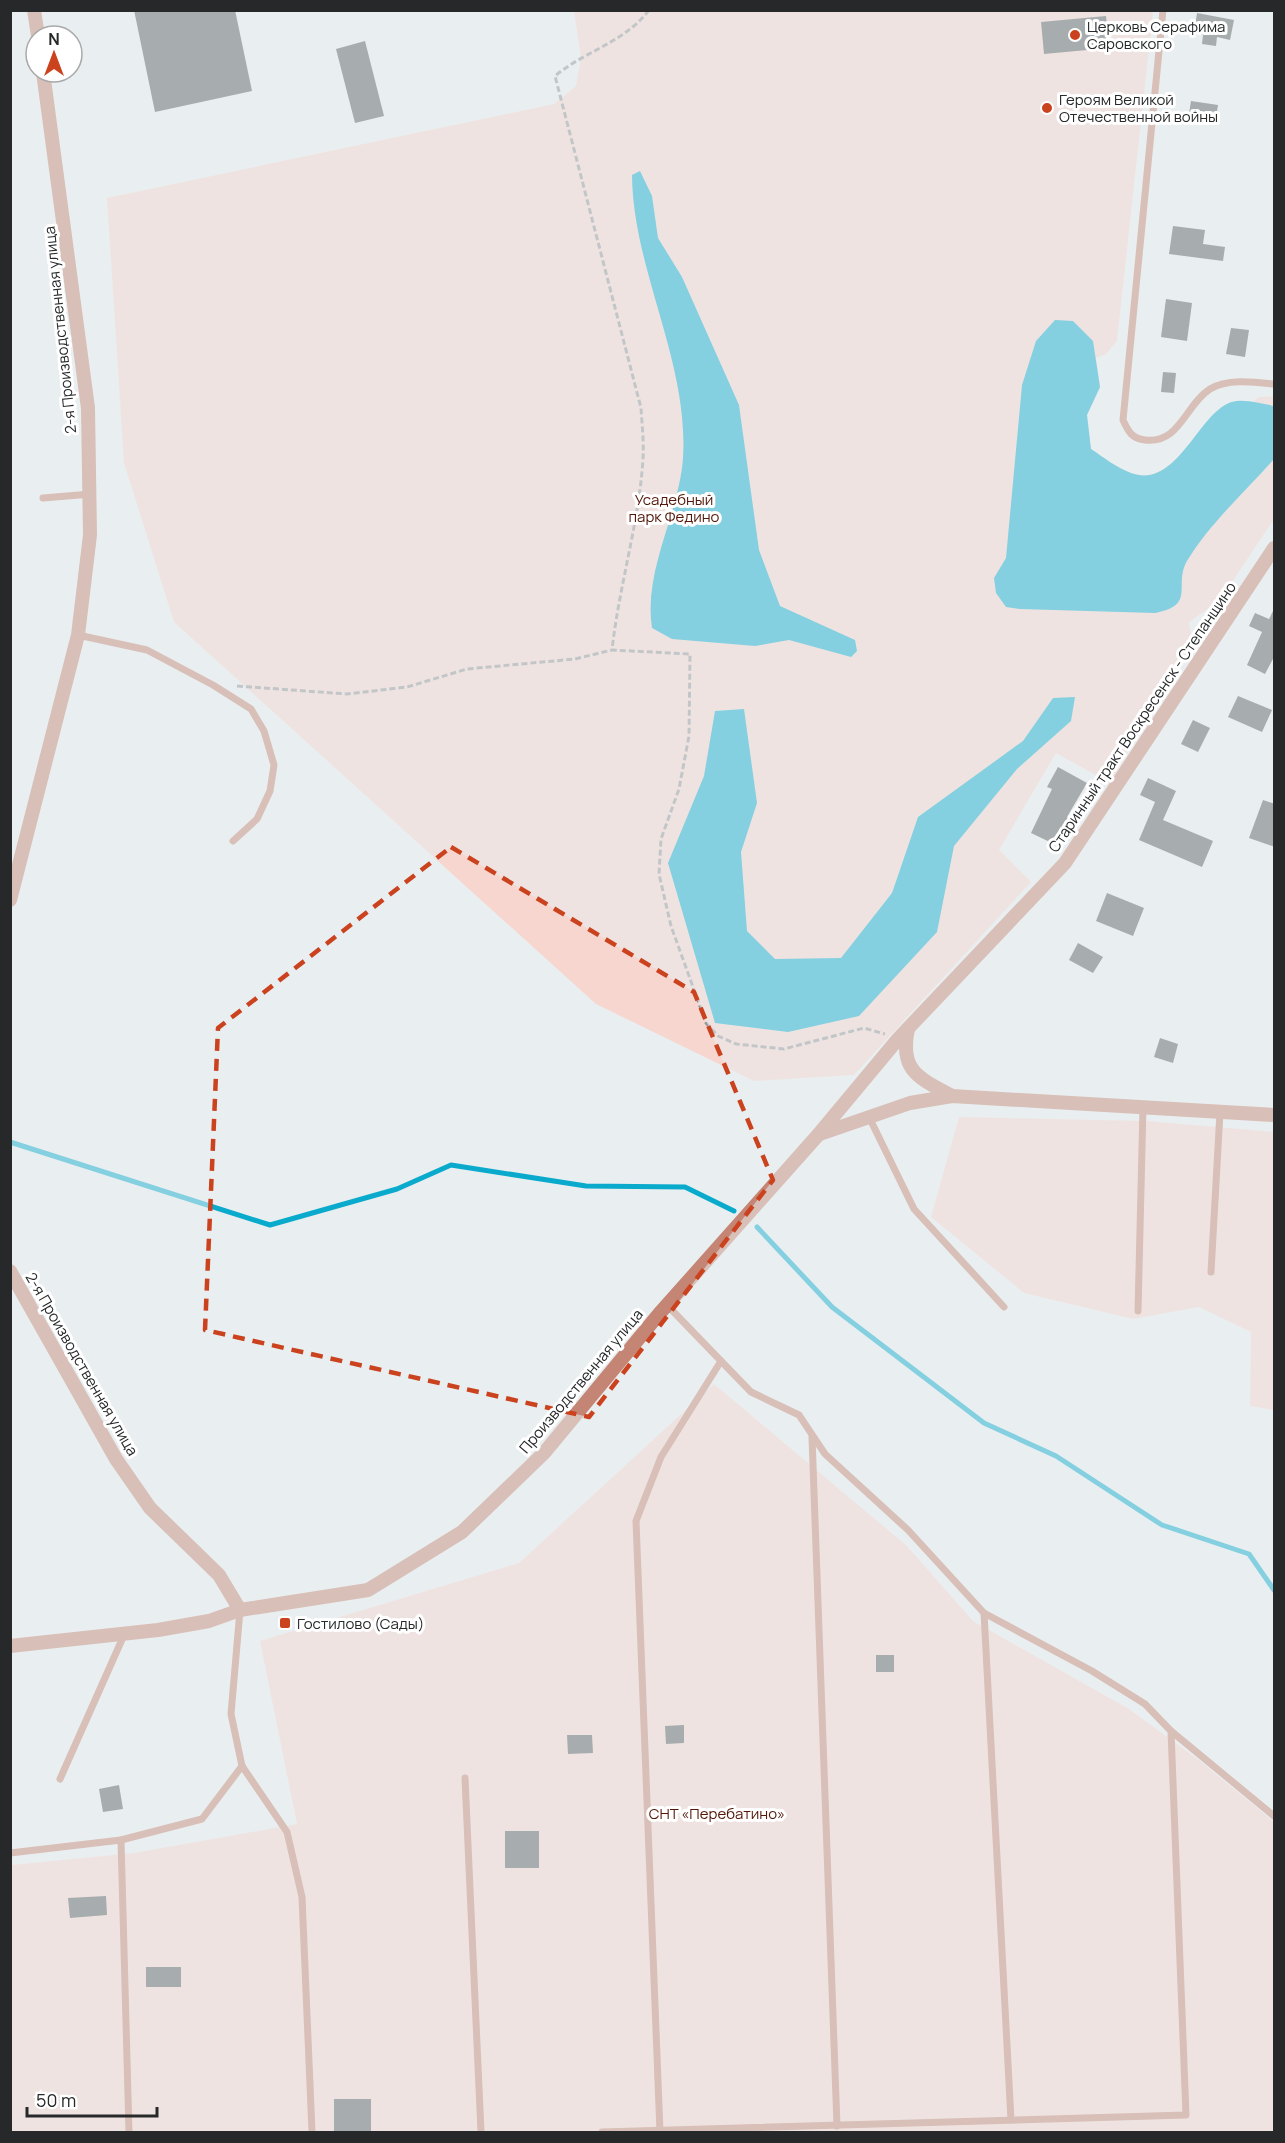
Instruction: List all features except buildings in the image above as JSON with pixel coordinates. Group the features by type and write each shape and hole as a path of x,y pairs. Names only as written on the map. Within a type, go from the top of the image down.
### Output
{"street":[{"name":"2-я Производственная улица","path":"10,900 78,635 90,535 88,408 45,84"},
{"name":"Старинный тракт Воскресенск - Степанщино","path":"909,1028 1030,897 1065,863 1275,548"},
{"name":"Производственная улица","path":"10,1646 124,1635 208,1621 240,1611 368,1590 462,1532 544,1453 667,1305 818,1135 909,1028"},
{"path":"909,1028 904,1048 908,1064 921,1080 952,1096"},
{"path":"818,1135 910,1103 952,1096 1275,1115"},
{"name":"2-я Производственная улица","path":"10,1271 116,1459 150,1508 219,1575 240,1611"}],"lane":[{"path":"1163,10 1123,420 1130,434 1138,440 1155,441 1168,437 1194,404 1210,389 1225,384 1275,384"},
{"path":"43,498 91,494"},
{"path":"78,635 147,650 213,685 251,709 264,731 274,765 270,791 257,819 233,841"},
{"path":"1138,1311 1143,1107"},
{"path":"1211,1272 1220,1112"},
{"path":"869,1117 914,1209 1004,1306"},
{"path":"667,1305 751,1392 799,1415 825,1454 908,1530 984,1613 1092,1671 1145,1704 1171,1731 1275,1816"},
{"path":"660,2132 636,1521 662,1457 721,1361"},
{"path":"812,1434 837,2126"},
{"path":"240,1611 231,1714 242,1766 287,1832 302,1897 312,2133"},
{"path":"984,1613 1011,2120"},
{"path":"60,1779 124,1635"},
{"path":"603,2133 1186,2115 1171,1731"},
{"path":"10,1853 120,1840 202,1819 242,1766"},
{"path":"465,1778 481,2133"},
{"path":"120,1840 129,2133"}],"path":[{"path":"612,650 615,616 639,495 643,458 641,408 555,76 574,60 632,30 649,10"},
{"path":"213,685 348,694 407,687 467,669 575,659 612,650 690,654 689,736 678,789 661,839 659,874 671,926 706,1023 718,1036 736,1044 784,1049 864,1028 898,1040"}],"highlighted area":[{"path":"451,847 694,992 773,1180 589,1417 205,1330 218,1028"}],"green space":[{"name":"Усадебный парк Федино","path":"574,11 1153,11 1117,341 1106,354 1096,358 1100,387 1087,415 1091,449 1126,471 1147,475 1161,470 1174,461 1221,409 1236,401 1252,403 1259,397 1274,396 1274,519 1220,600 1189,622 1192,641 1110,783 1056,753 999,850 1031,882 854,1075 754,1081 596,1004 174,622 124,463 107,198 554,104 576,86 581,58"},
{"path":"959,1117 1147,1121 1274,1132 1274,1410 1250,1406 1251,1332 1199,1307 1133,1319 1024,1293 931,1217"},
{"name":"СНТ «Перебатино»","path":"714,1384 907,1546 973,1621 1129,1709 1200,1761 1274,1822 1274,2132 11,2132 11,1865 134,1853 297,1824 260,1641 519,1563"}],"water":[{"path":"640,171 652,196 658,238 682,277 739,405 759,550 780,606 855,640 857,651 851,657 789,640 755,646 672,639 652,628 652,585 680,479 683,458 683,422 678,386 641,246 635,211 632,175"},
{"path":"1055,320 1073,321 1093,341 1100,387 1087,415 1091,449 1131,473 1148,475 1163,470 1176,459 1212,416 1224,406 1242,401 1274,406 1274,459 1196,547 1183,570 1180,600 1168,609 1155,613 1020,609 1006,607 996,593 994,578 1006,558 1022,385 1036,341"},
{"path":"1075,697 1071,721 1017,769 954,846 937,932 859,1016 788,1032 715,1023 668,863 704,776 715,711 744,709 757,803 741,852 747,931 775,959 841,958 892,893 918,817 1023,741 1053,698"}],"waterway":[{"path":"10,1142 270,1225 397,1189 451,1165 586,1186 685,1187 734,1211"},
{"path":"757,1227 832,1307 984,1423 1056,1456 1162,1525 1249,1554 1274,1590"}],"place":[{"name":"Церковь Серафима Саровского","path":"1075,35"},
{"name":"Героям Великой Отечественной войны","path":"1047,108"},
{"name":"Гостилово (Сады)","path":"285,1623"}]}
